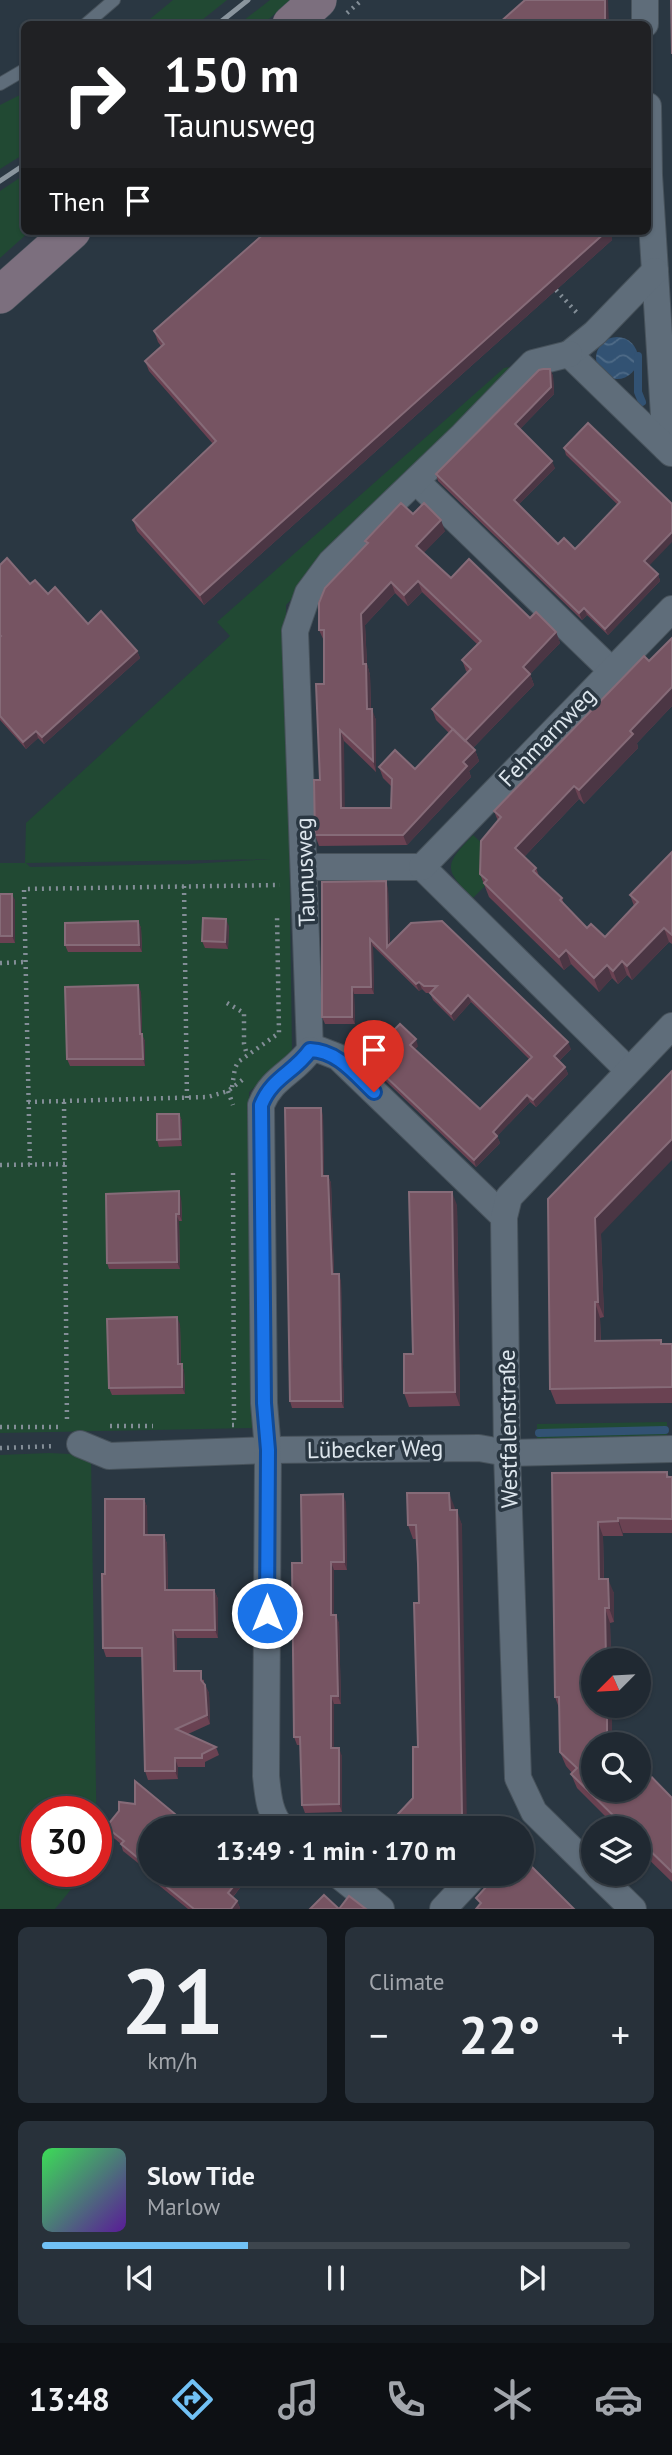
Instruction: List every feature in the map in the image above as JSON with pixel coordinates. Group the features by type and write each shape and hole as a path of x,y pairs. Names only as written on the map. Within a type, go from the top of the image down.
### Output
{"street":[{"path":"294,21 318,0"},
{"path":"645,0 645,21"},
{"path":"651,122 661,174 655,271 669,451"},
{"path":"0,269 38,235"},
{"path":"0,295 68,235"},
{"path":"655,271 595,333 569,355 669,451"},
{"name":"Taunusweg","path":"310,1050 295,631 308,593 331,562 533,363 569,355"},
{"path":"416,481 611,670"},
{"name":"Fehmarnweg","path":"422,867 672,609"},
{"path":"305,875 422,867 628,1070"},
{"name":"Westfalenstraße","path":"525,1816 518,1778 507,1453 504,1217 509,1196 672,1026"},
{"path":"274,1816 269,1804 267,1776 268,1450 264,1403 261,1105 267,1090 310,1050 320,1050 338,1057 504,1217"},
{"name":"Lübecker Weg","path":"80,1444 109,1456 268,1450 479,1448 507,1453 672,1449"},
{"name":"Westfalenstraße","path":"534,1826 581,1861"},
{"path":"352,1886 381,1909"},
{"path":"443,1909 465,1886"},
{"path":"609,1886 633,1909"}],"lane":[{"path":"90,21 114,0"},
{"path":"0,84 21,72"}],"path":[{"path":"556,289 595,333"},
{"path":"30,1165 24,889 276,885 305,875"},
{"path":"276,885 276,898"},
{"path":"184,886 187,1099"},
{"path":"233,1114 230,1090 234,1068 247,1055 279,1033 276,912"},
{"path":"0,963 24,962"},
{"path":"227,1003 244,1013 244,1044 247,1055"},
{"path":"29,1102 187,1099 208,1097 230,1090 246,1077 259,1072 279,1080"},
{"path":"0,1427 67,1427 64,1101"},
{"path":"0,1165 65,1164"},
{"path":"220,1425 234,1425 233,1168"},
{"path":"108,1426 164,1426"},
{"path":"0,1448 80,1444"}],"green space":[{"path":"173,0 227,0 201,21 148,21"},
{"path":"270,0 291,0 266,21 243,21"},
{"path":"21,94 21,156 0,169 0,105"},
{"path":"21,177 21,235 26,235 0,258 0,191"},
{"path":"515,366 489,398 481,397 464,414 464,423 286,605 292,1053 249,1092 253,1428 0,1433 0,863 25,863 26,823 230,636 217,622 504,368","holes":["272,859 189,864 30,867 26,863"]},
{"path":"473,835 485,846 485,886 473,898 456,880 451,867 452,860"},
{"path":"667,1422 667,1438 537,1440 537,1424"},
{"path":"0,1455 91,1455 96,1796 21,1796 21,1887 73,1887 55,1909 0,1909"}],"water":[{"path":"617,337 632,343 638,358 632,373 617,379 602,373 596,358 602,343"}],"building":[{"path":"525,0 605,0 605,21 501,21"},
{"path":"262,235 603,235 200,595 133,520 216,441 145,361 164,344 154,331"},
{"path":"543,369 550,369 551,387 515,424 552,461 514,500 558,544 564,538 575,549 581,543 620,502 564,448 588,423 672,504 672,532 644,561 658,574 605,629 584,608 579,613 436,474"},
{"path":"401,503 413,514 424,503 441,520 416,546 451,578 469,559 530,618 536,612 556,632 523,667 530,674 465,741 475,750 463,762 467,766 403,835 315,835 314,780 320,780 316,684 324,684 324,630 319,630 319,603 325,588","holes":["418,581 481,641 462,660 471,669 432,709 453,729 415,769 395,750 379,767 392,779 391,808 341,808 340,730 373,761 372,709 367,709 361,614 391,582 404,595"]},
{"path":"7,558 30,584 35,580 48,594 55,587 88,624 101,611 137,651 42,737 36,731 23,742 0,716 0,565"},
{"path":"672,638 672,687 630,731 633,734 579,790 574,786 515,848 536,868 533,871 562,898 560,900 587,928 591,924 605,937 638,902 630,895 672,852 672,935 664,928 627,966 622,961 613,971 607,965 594,978 566,950 559,957 484,883 487,880 480,874 481,841 501,817 494,811 644,656 649,661"},
{"path":"386,881 387,947 411,923 442,921 568,1042 554,1056 565,1067 533,1100 527,1095 493,1132 497,1136 474,1160 366,1058 400,1024 416,1039 410,1045 480,1109 532,1057 468,995 451,1014 430,993 437,986 424,986 419,982 416,984 370,939 371,987 352,987 352,1017 322,1017 322,882"},
{"path":"0,894 12,894 12,936 0,936"},
{"path":"203,918 226,919 225,942 202,941"},
{"path":"138,921 139,945 65,945 65,923"},
{"path":"138,985 143,1059 67,1059 65,987"},
{"path":"672,1071 672,1139 595,1218 598,1302 595,1302 595,1341 661,1340 661,1344 672,1344 672,1387 550,1389 548,1199"},
{"path":"285,1108 321,1108 322,1176 328,1176 332,1274 339,1274 341,1401 290,1401"},
{"path":"157,1114 179,1114 180,1139 157,1140"},
{"path":"179,1191 179,1214 176,1214 177,1262 107,1263 106,1194"},
{"path":"409,1192 452,1192 455,1392 404,1393 404,1354 413,1354"},
{"path":"177,1317 178,1364 182,1364 182,1387 109,1388 107,1319"},
{"path":"667,1472 667,1477 672,1477 672,1519 618,1518 618,1521 598,1522 599,1579 608,1579 606,1648 581,1648 581,1718 607,1718 607,1732 581,1732 581,1784 571,1774 577,1768 560,1752 559,1697 555,1697 552,1473"},
{"path":"407,1493 449,1493 450,1510 457,1510 462,1816 396,1816 413,1798 413,1747 418,1747 414,1603 419,1603 418,1564 416,1525 408,1525"},
{"path":"343,1494 344,1562 331,1562 331,1615 336,1615 338,1696 331,1696 331,1748 339,1748 339,1804 302,1805 300,1737 294,1737 292,1563 302,1563 301,1495"},
{"path":"105,1499 144,1499 144,1535 164,1535 165,1590 214,1590 215,1630 173,1630 174,1671 201,1671 207,1715 176,1729 216,1747 202,1754 202,1758 175,1758 175,1771 145,1771 142,1648 103,1648"},
{"path":"651,1776 672,1798 672,1872 651,1852 651,1816 614,1816 600,1802 651,1802"},
{"path":"135,1781 177,1816 138,1816 138,1858 121,1844 124,1841 112,1832 112,1820 119,1811 119,1802 135,1804"},
{"path":"534,1869 574,1909 476,1909 481,1903 476,1898 486,1887 534,1886"},
{"path":"166,1886 234,1886 228,1893 237,1901 231,1909 194,1909"},
{"path":"324,1895 339,1909 310,1909"},
{"path":"349,1896 366,1909 339,1909"}],"waterway":[{"path":"638,356 638,392 642,402"},
{"path":"539,1433 665,1430"}],"railway":[{"path":"222,21 248,0"},
{"path":"0,181 21,167"}],"route":[{"path":"267,1613 268,1450 264,1403 261,1105 267,1090 310,1050 320,1050 338,1057 374,1092"}]}
